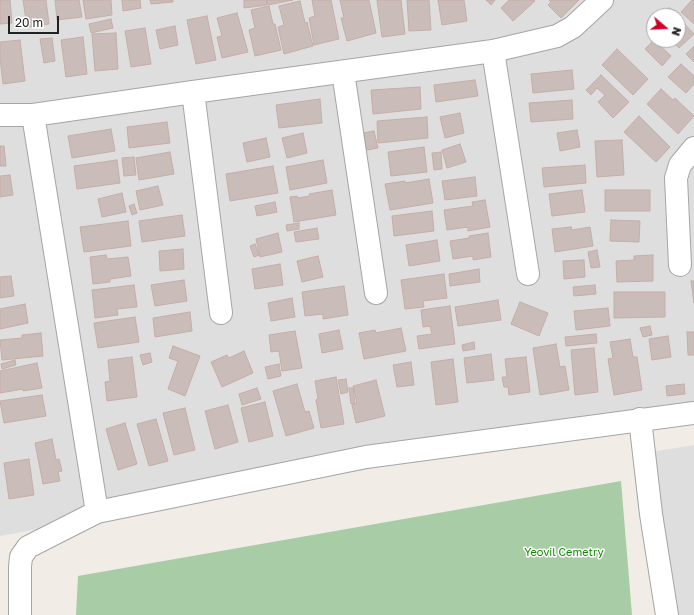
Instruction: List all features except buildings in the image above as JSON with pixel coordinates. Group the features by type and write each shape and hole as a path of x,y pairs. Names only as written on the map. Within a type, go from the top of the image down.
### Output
{"street":[{"path":"0,115 33,115 493,52 557,36 573,27 602,0"},
{"path":"493,52 528,274"},
{"path":"343,72 376,294"},
{"path":"193,92 221,313"},
{"path":"33,115 97,512"},
{"path":"680,265 676,178 680,165 694,148"},
{"path":"20,615 20,562 21,557 28,547 97,512 366,457 640,419 694,413"},
{"path":"640,419 651,514 667,615"}],"shaded area":[{"path":"0,0 694,0 694,410 0,536"},
{"path":"694,445 694,615 670,615 645,453"}],"green space":[{"name":"Yeovil Cemetry","path":"621,481 632,615 76,615 78,576"}]}
